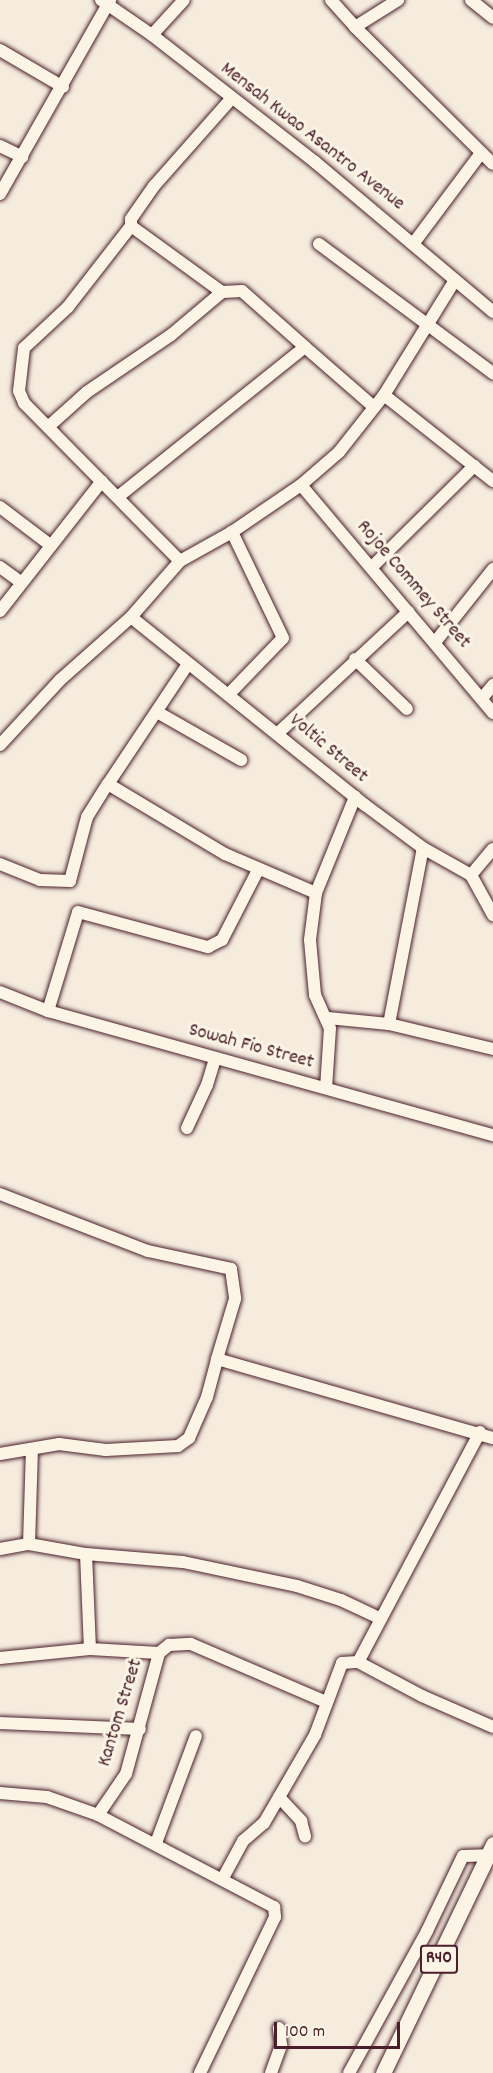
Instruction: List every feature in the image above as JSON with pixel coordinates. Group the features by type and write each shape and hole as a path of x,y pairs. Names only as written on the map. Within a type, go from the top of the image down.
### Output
{"main road":[{"name":"R40","path":"383,2073 490,1850"}],"street":[{"path":"152,35 184,0"},
{"path":"331,0 355,27 493,164"},
{"path":"355,27 398,0"},
{"path":"471,0 493,18"},
{"path":"0,194 63,87 107,2"},
{"name":"Mensah Kwao Asantro Avenue","path":"107,2 376,210 493,312"},
{"path":"0,50 63,87"},
{"path":"180,561 119,496 24,404 19,391 24,348 68,307 131,226 131,219 154,186 231,99"},
{"path":"0,146 23,157"},
{"path":"413,244 481,153"},
{"path":"131,226 222,292"},
{"path":"319,244 493,372"},
{"path":"0,745 60,680 131,616 180,561 232,532 301,485 339,452 384,395 426,322 455,280"},
{"path":"48,427 87,392 171,335 222,292 242,291 374,407"},
{"path":"119,496 305,347"},
{"path":"384,395 493,481"},
{"path":"372,567 474,466"},
{"path":"0,611 102,481"},
{"name":"Rojoe Commey Street","path":"301,485 408,612 436,641 483,697 493,713"},
{"path":"0,507 50,545"},
{"path":"230,693 283,638 232,532"},
{"path":"0,567 21,582"},
{"path":"436,641 493,568"},
{"path":"278,734 355,659 408,612"},
{"name":"Voltic Street","path":"131,616 188,664 230,693 355,797 423,848 471,875"},
{"path":"355,659 407,709"},
{"path":"0,864 40,880 70,881 87,817 188,664"},
{"path":"483,697 493,685"},
{"path":"157,712 241,760"},
{"path":"108,784 258,870 316,893"},
{"path":"326,1088 328,1018 312,980 310,933 316,893 355,797"},
{"path":"389,1024 423,848"},
{"path":"493,849 471,875 493,915"},
{"path":"48,1011 78,912 208,947 222,940 258,870"},
{"name":"Sowah Fio Street","path":"0,992 48,1011 493,1135"},
{"path":"328,1018 389,1024 493,1048"},
{"path":"187,1128 207,1085 215,1058"},
{"path":"0,1194 148,1251 231,1269 236,1299 207,1397 189,1438 178,1446 106,1450 59,1444 0,1454"},
{"path":"217,1359 480,1432 493,1438"},
{"path":"357,1662 480,1432"},
{"path":"29,1544 32,1449"},
{"path":"0,1549 29,1544 86,1554 183,1562 297,1586 341,1600 380,1618"},
{"path":"86,1554 90,1649"},
{"name":"Kantom Street","path":"98,1815 124,1777 140,1729 159,1653 169,1645 191,1644 326,1702"},
{"path":"0,1658 90,1649 159,1653"},
{"path":"223,1878 243,1841 264,1823 315,1735 342,1663 357,1662 422,1696 493,1726"},
{"path":"0,1723 140,1729"},
{"path":"156,1843 196,1736"},
{"path":"0,1793 47,1797 98,1815 223,1878 274,1907 275,1914 200,2073"},
{"path":"279,1797 301,1821 305,1836"},
{"path":"349,2073 427,1931 463,1856 490,1850"},
{"path":"271,2073 281,2045 279,2028"}]}
